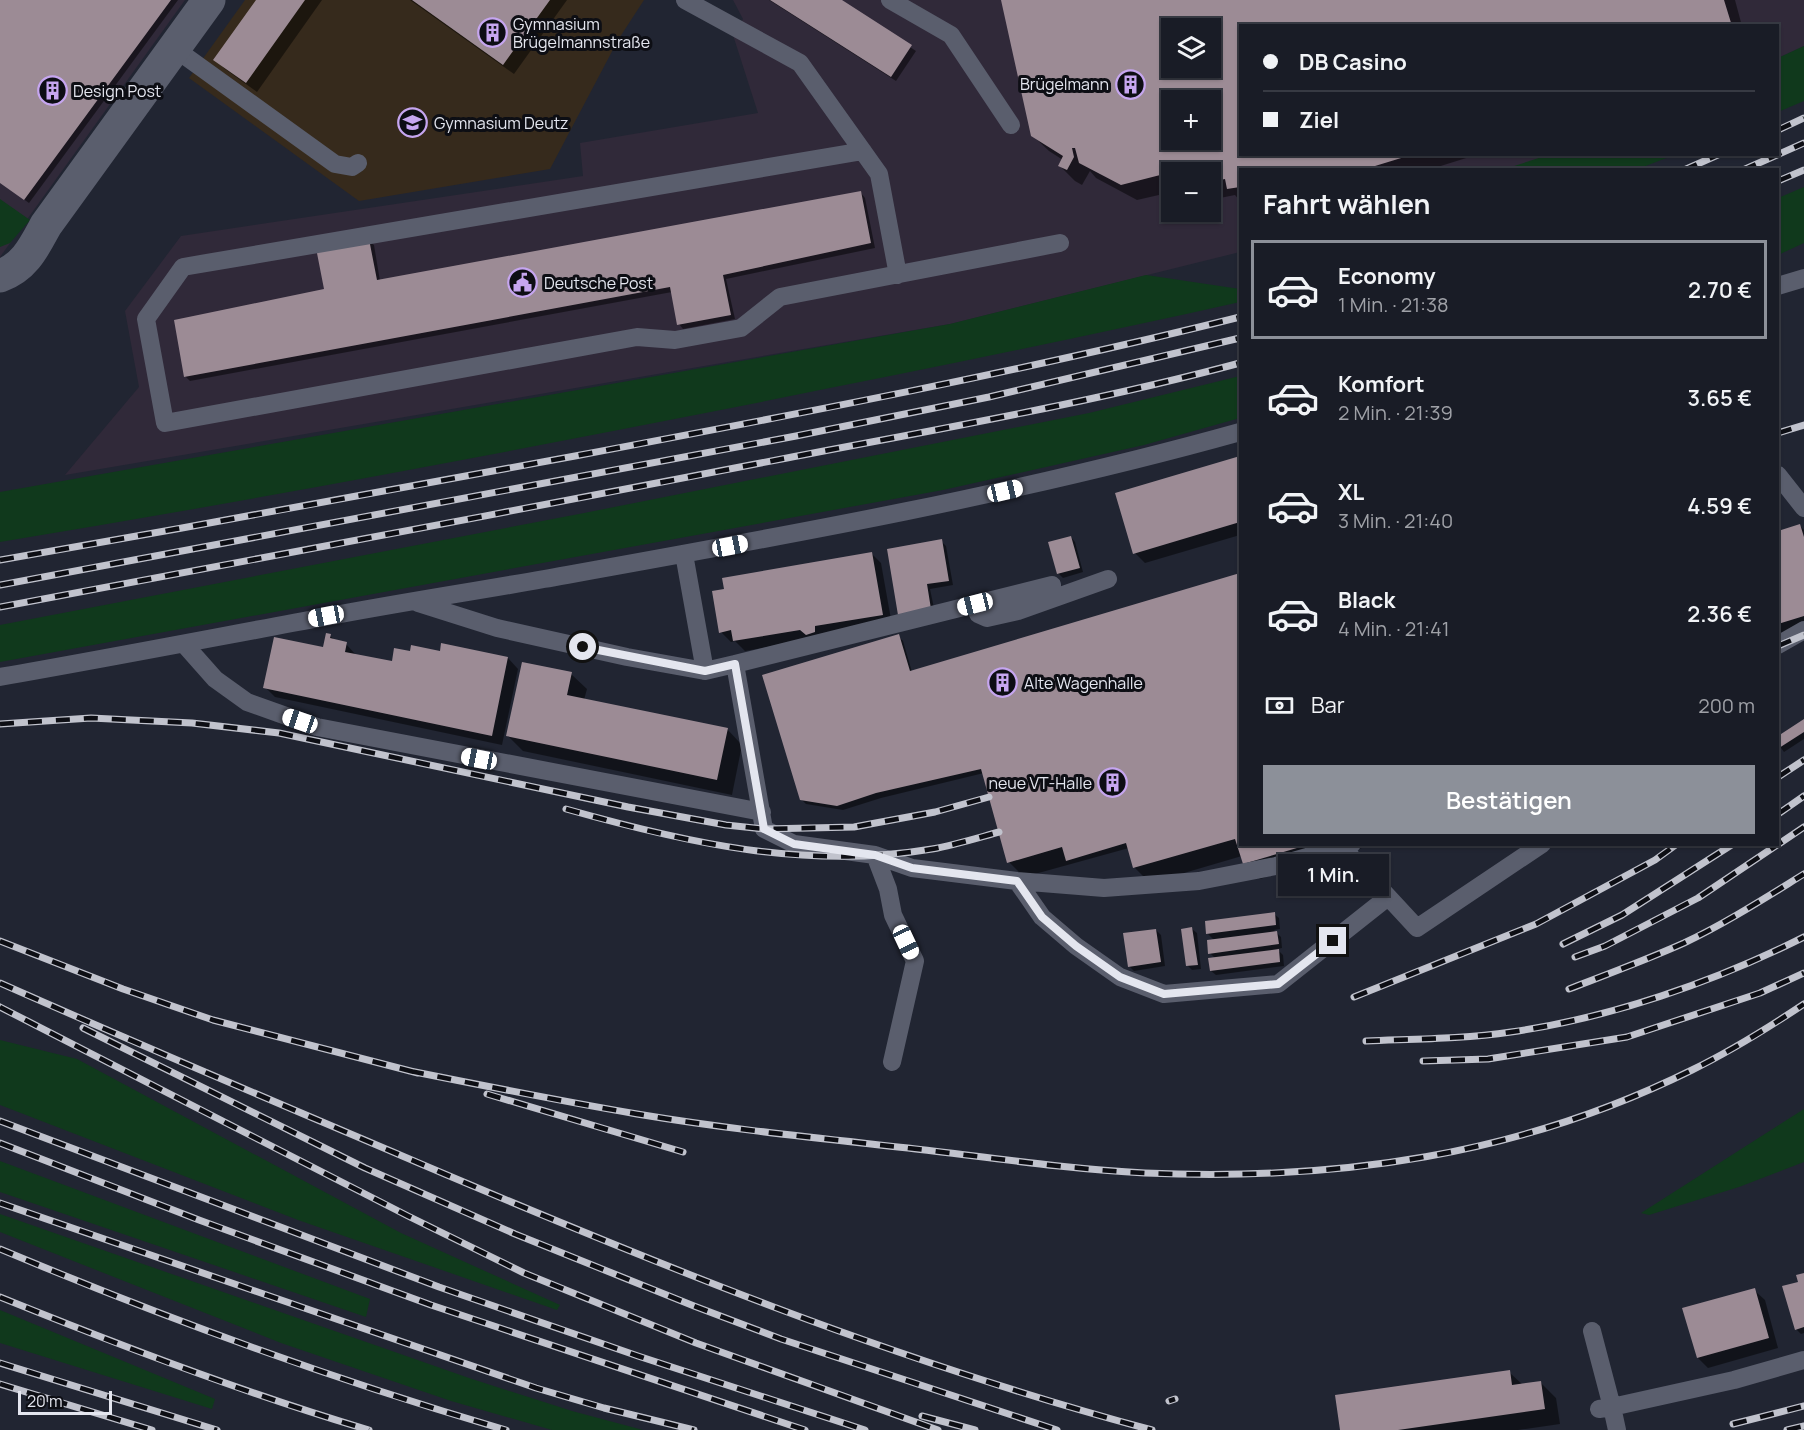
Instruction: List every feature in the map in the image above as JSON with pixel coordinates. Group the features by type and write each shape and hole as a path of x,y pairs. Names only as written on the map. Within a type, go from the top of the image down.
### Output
{"street":[{"path":"0,276 12,271 27,259 46,225 209,0"}],"lane":[{"path":"685,0 800,63 879,174 898,274"},
{"path":"890,0 951,35 1011,124"},
{"path":"174,48 335,164 352,166 358,163"},
{"path":"863,151 183,267 146,319 165,423 636,337 675,340 741,328 780,297 1060,243"},
{"path":"1779,286 1804,278"},
{"path":"0,677 326,616 684,554 962,501 1156,455 1239,432"},
{"path":"1779,476 1804,508"},
{"path":"684,554 705,671"},
{"path":"975,604 978,614 987,618 1018,611 1108,579"},
{"path":"413,602 497,628 705,671 1052,585"},
{"path":"1779,644 1804,630"},
{"path":"184,644 215,679 247,702 317,727 762,812"},
{"path":"735,664 764,829 794,844 875,855 912,868 1017,881 1104,888 1199,881 1276,866 1347,846 1388,897 1417,928 1539,846"},
{"path":"875,855 888,890 893,915 915,961 892,1062"},
{"path":"1017,881 1042,917 1076,946 1120,977 1164,994 1278,984 1388,897"},
{"path":"1592,1331 1606,1408 1617,1430"},
{"path":"1606,1408 1734,1380 1804,1360"}],"shaded area":[{"name":"Design Post","path":"0,0 185,0 0,257"},
{"name":"Gymnasium Deutz","path":"245,0 644,0 618,40 550,169 359,201 189,78"},
{"path":"733,0 1804,0 1804,46 1779,58 1779,24 1239,24 1239,156 1548,156 1511,168 1239,168 1239,252 950,324 65,475 139,387 125,311 181,236 583,176 580,143 758,113 733,35 743,19"}],"green space":[{"path":"1804,46 1804,101 1779,112 1779,58"},
{"path":"1545,156 1671,156 1641,168 1508,168"},
{"path":"1804,187 1804,243 1779,255 1779,198"},
{"path":"0,199 30,220 10,243 0,247"},
{"path":"1146,275 1239,289 1239,302 922,370 549,444 274,495 0,542 0,492 950,324"},
{"path":"1239,376 1239,418 1144,445 943,490 0,662 0,625 1089,413"},
{"path":"0,1040 77,1059 401,1233 560,1305 557,1310 298,1220 0,1105"},
{"path":"1804,1109 1804,1162 1739,1187 1649,1215 1641,1213"},
{"path":"0,1161 370,1299 366,1317 0,1192"},
{"path":"0,1214 469,1378 572,1411 643,1430 552,1430 451,1401 281,1343 0,1232"},
{"path":"0,1310 215,1399 212,1409 0,1343"}],"building":[{"name":"Design Post","path":"0,0 171,0 24,200 0,183"},
{"path":"256,0 305,0 246,83 213,60"},
{"name":"Gymnasium Brügelmannstraße","path":"412,0 550,0 503,65"},
{"path":"770,0 842,0 912,45 891,77"},
{"name":"Brügelmann","path":"1001,0 1724,0 1731,24 1239,24 1239,156 1408,156 1369,168 1358,168 1358,166 1350,168 1239,168 1239,187 1227,189 1225,179 1221,180 1221,162 1161,162 1161,175 1121,185 1079,163 1075,148 1072,148 1074,157 1067,170 1058,166 1063,156 1031,136"},
{"name":"Deutsche Post","path":"861,191 871,243 723,275 731,315 677,325 670,287 184,377 174,320 324,289 316,248 369,239 377,280"},
{"path":"1239,456 1239,522 1133,554 1115,493"},
{"path":"1800,524 1804,537 1804,616 1779,624 1779,531"},
{"path":"1071,536 1080,568 1057,574 1048,542"},
{"path":"942,539 949,581 927,584 931,609 898,615 887,549"},
{"path":"872,552 883,615 815,626 815,632 806,635 800,630 733,641 731,630 719,633 712,591 724,589 722,578"},
{"name":"Alte Wagenhalle","path":"1239,573 1239,846 1304,846 1243,864 1235,839 1133,868 1126,843 1066,861 1062,847 1007,863 981,769 876,793 837,806 800,800 762,675 899,634 910,671"},
{"path":"326,633 331,634 330,638 347,642 345,652 392,661 394,648 410,651 411,645 440,651 441,643 508,657 492,736 263,688 274,637 323,647"},
{"path":"522,662 572,672 567,695 728,728 717,780 506,736"},
{"path":"1804,719 1804,732 1779,748 1779,735"},
{"path":"1275,912 1276,925 1206,934 1205,921"},
{"path":"1192,927 1198,965 1186,966 1181,929"},
{"path":"1156,929 1161,962 1128,967 1123,933"},
{"path":"1277,931 1279,944 1208,954 1207,940"},
{"path":"1279,949 1280,962 1210,971 1208,958"},
{"path":"1804,1273 1804,1327 1795,1330 1782,1286 1798,1282 1796,1275"},
{"path":"1755,1288 1769,1338 1697,1358 1682,1308"},
{"path":"1510,1370 1512,1385 1541,1381 1545,1409 1398,1430 1340,1430 1335,1395"}],"railway":[{"path":"1779,130 1804,118"},
{"path":"1779,154 1804,143"},
{"path":"1688,168 1716,156"},
{"path":"1748,168 1775,156"},
{"path":"1779,181 1804,170"},
{"path":"0,560 575,456 825,408 1075,356 1239,317"},
{"path":"0,585 796,436 989,397 1239,338"},
{"path":"0,607 1014,415 1128,391 1239,363"},
{"path":"1779,433 1804,425"},
{"path":"1779,646 1804,635"},
{"path":"0,724 91,718 192,723 279,733 628,807 726,825 764,829 854,827 935,812 989,797"},
{"path":"1779,776 1804,760"},
{"path":"1779,813 1804,796"},
{"path":"566,809 657,833 747,850 793,855 885,855 932,849 999,832"},
{"path":"1779,844 1804,827"},
{"path":"1354,997 1536,924 1655,860 1674,846"},
{"path":"1563,944 1622,915 1730,846"},
{"path":"1575,957 1605,946 1698,898 1776,846"},
{"path":"1569,989 1684,943 1730,919 1804,874"},
{"path":"1366,1041 1493,1034 1586,1018 1698,983 1804,937"},
{"path":"0,941 123,989 213,1020 418,1073"},
{"path":"1423,1061 1488,1059 1627,1037 1760,993 1804,973"},
{"path":"0,983 492,1194 678,1270 771,1306 960,1373 1152,1430"},
{"path":"410,1071 637,1114 772,1133 1086,1169 1145,1173 1287,1172 1357,1167 1426,1157 1560,1124 1626,1099 1692,1070 1749,1039 1804,1004"},
{"path":"0,1007 524,1273 696,1343 938,1430"},
{"path":"83,1028 365,1168 515,1234 781,1339 1057,1430"},
{"path":"487,1094 683,1152"},
{"path":"0,1121 439,1287 638,1356 865,1430"},
{"path":"0,1143 199,1220 431,1305 805,1430"},
{"path":"0,1203 536,1388 604,1408 694,1430"},
{"path":"0,1249 250,1347 506,1430"},
{"path":"0,1297 183,1368 369,1430"},
{"path":"0,1363 217,1430"},
{"path":"0,1384 152,1430"},
{"path":"1169,1401 1175,1399"},
{"path":"1733,1424 1804,1406"},
{"path":"922,1416 975,1430"},
{"path":"1787,1430 1804,1426"}],"place":[{"name":"Gymnasium Brügelmannstraße","path":"492,33"},
{"name":"Brügelmann","path":"1130,84"},
{"name":"Design Post","path":"52,91"},
{"name":"Gymnasium Deutz","path":"413,123"},
{"name":"Deutsche Post","path":"523,283"},
{"name":"Alte Wagenhalle","path":"1003,683"},
{"name":"neue VT-Halle","path":"1113,783"}],"route":[{"path":"583,647 705,671 735,664 764,829 794,844 875,855 912,868 1017,881 1042,917 1076,946 1120,977 1164,994 1278,984 1333,941"}]}
